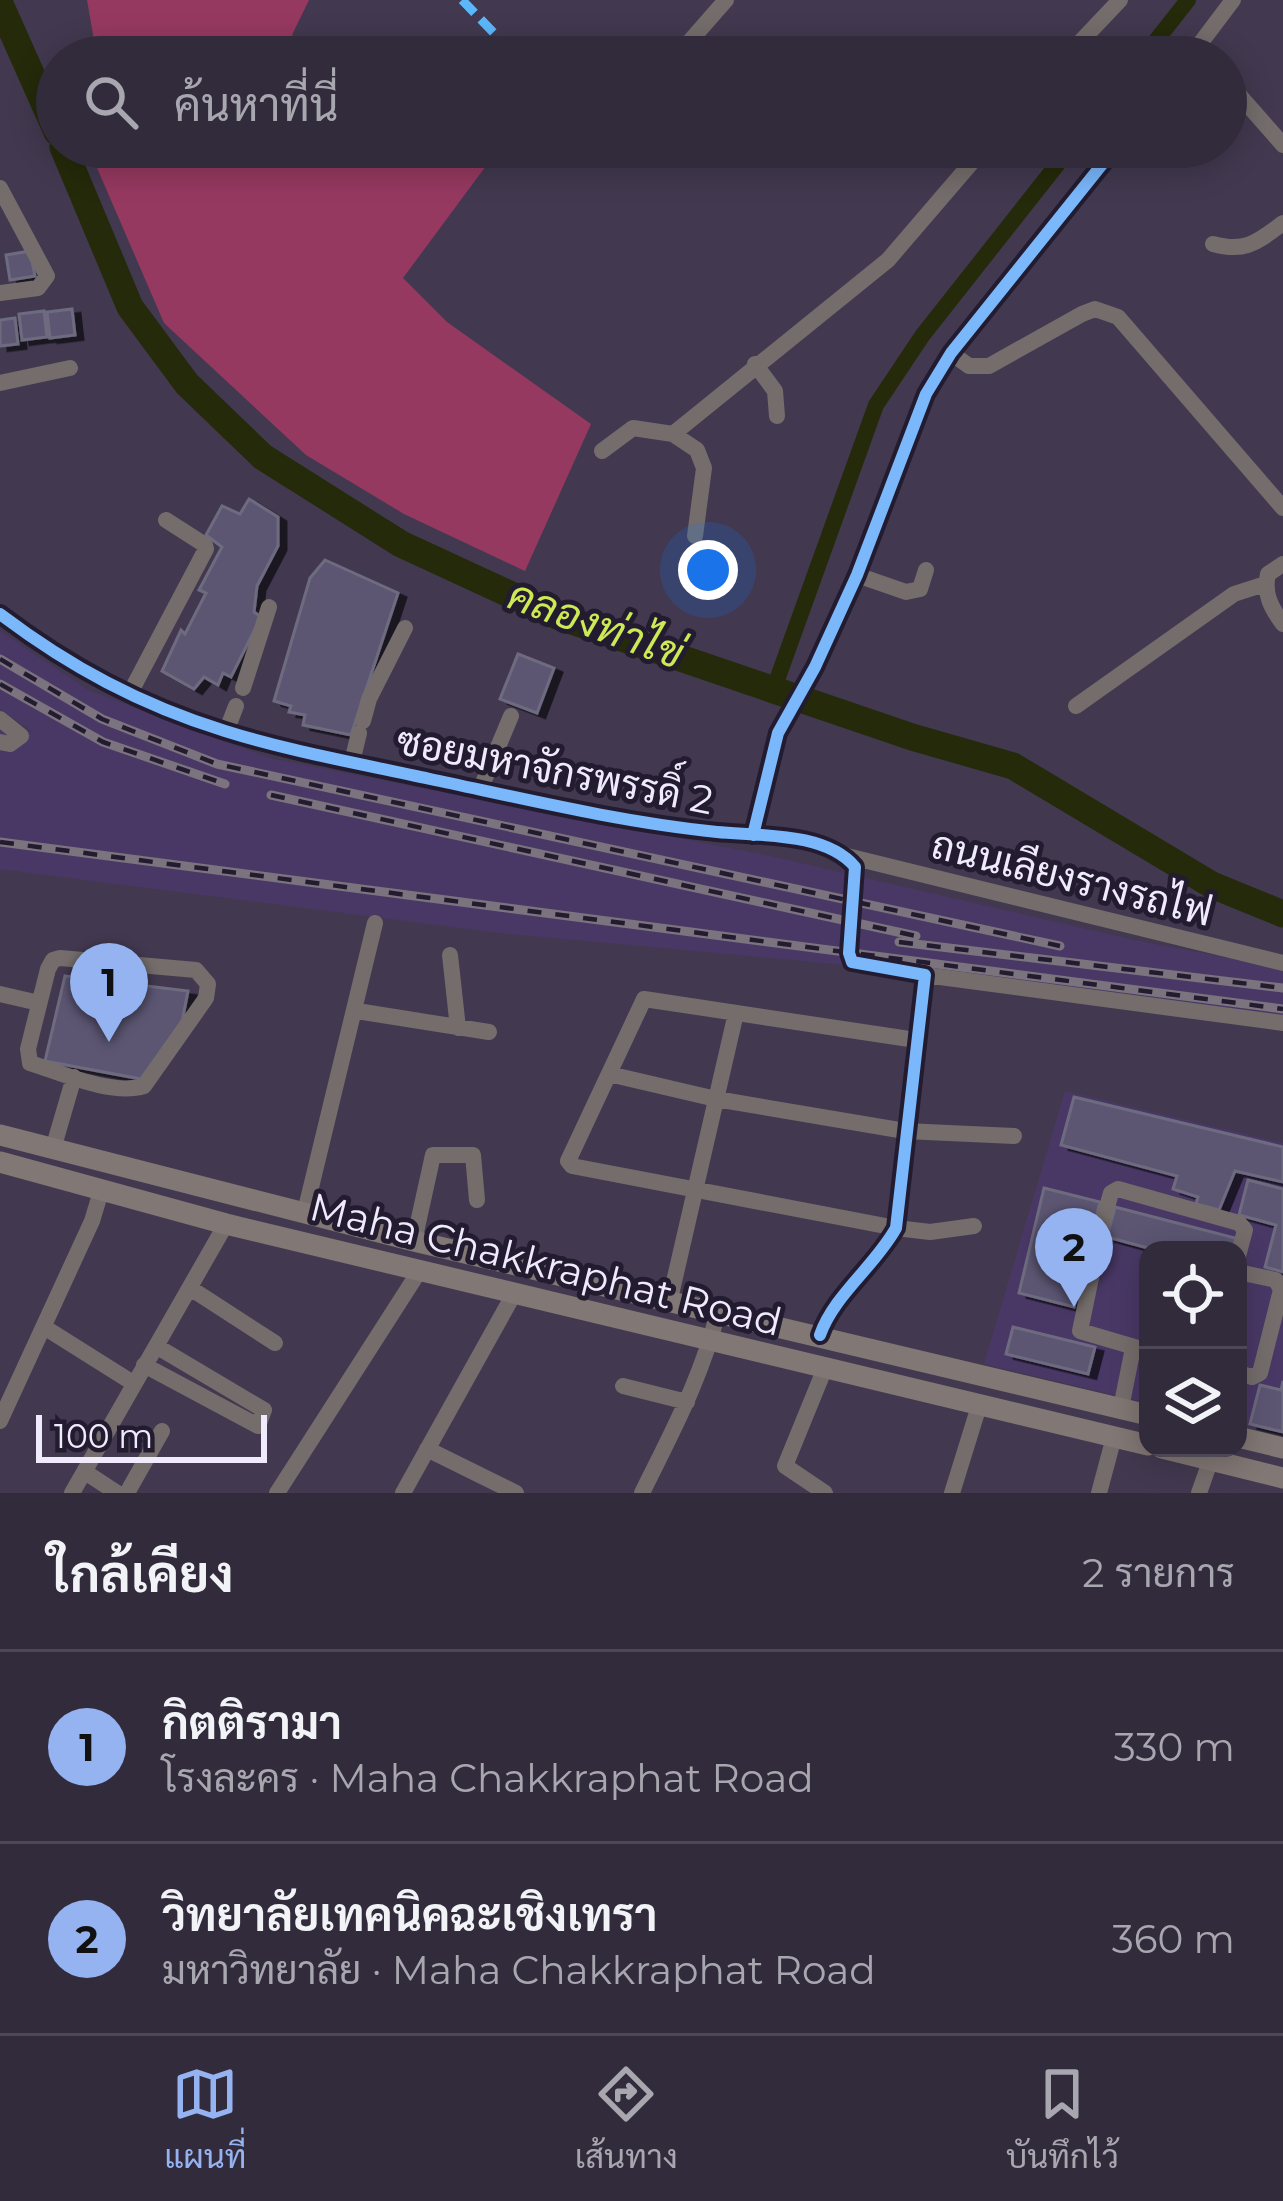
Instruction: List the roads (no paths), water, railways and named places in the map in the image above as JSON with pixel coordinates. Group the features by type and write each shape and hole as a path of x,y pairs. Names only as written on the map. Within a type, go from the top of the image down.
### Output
{"main road":[{"name":"Maha Chakkraphat Road","path":"0,1135 414,1241 1139,1412"},
{"name":"Maha Chakkraphat Road","path":"0,1162 226,1224 1139,1443"},
{"path":"1247,1439 1283,1448"},
{"path":"1202,1457 1283,1478"}],"street":[{"path":"694,36 726,0"},
{"path":"1086,36 1120,0"},
{"path":"1210,36 1233,0"},
{"path":"1247,104 1283,145"},
{"path":"673,434 888,260 967,168"},
{"path":"753,835 778,733 857,575 926,394 951,353 1099,168"},
{"path":"0,188 46,276 38,288 0,293"},
{"path":"1213,244 1250,248 1283,223"},
{"path":"951,353 969,366 989,366 1082,314 1106,311 1144,344 1283,508"},
{"path":"755,364 775,391 777,416"},
{"path":"0,383 70,368"},
{"path":"602,451 633,428 673,434 697,450 704,468 695,536"},
{"path":"129,695 206,549 166,520"},
{"path":"1283,564 1268,574 1265,584 1283,624"},
{"path":"857,575 906,592 920,589 926,570"},
{"path":"1076,706 1234,594 1265,584"},
{"path":"243,688 269,607"},
{"name":"ซอยมหาจักรพรรดิ์ 2","path":"0,614 46,650 129,695 226,732 480,790 638,821 814,843 846,856"},
{"path":"352,762 369,699 405,628"},
{"path":"226,732 236,706"},
{"path":"480,790 511,716"},
{"path":"0,719 20,736 10,743 0,742"},
{"path":"846,856 855,867 852,962 1283,1023"},
{"name":"ถนนเลียงรางรถไฟ","path":"846,856 1283,963"},
{"path":"304,1212 375,923"},
{"path":"450,955 458,1028"},
{"path":"56,958 196,970 208,985 206,998 144,1086 132,1089 30,1063 28,1049 39,1003 56,958"},
{"path":"820,1335 826,1318 883,1252 896,1228 925,975"},
{"path":"0,994 39,1003"},
{"path":"916,1040 644,999 568,1156 569,1164 896,1228 930,1232 974,1226"},
{"path":"357,1011 489,1032"},
{"path":"670,1299 736,1013"},
{"path":"609,1074 716,1099 905,1131 1014,1136"},
{"path":"53,1149 74,1077"},
{"path":"414,1241 433,1155 473,1155 477,1200"},
{"path":"0,1421 92,1221 102,1188"},
{"path":"1101,1228 1112,1193 1118,1189 1240,1223 1245,1230 1242,1241"},
{"path":"72,1493 226,1224"},
{"path":"1097,1249 1080,1330 1139,1348"},
{"path":"277,1493 420,1270"},
{"path":"1247,1274 1276,1280 1281,1290 1260,1373 1247,1376"},
{"path":"190,1288 275,1342"},
{"path":"403,1493 515,1292"},
{"path":"642,1493 687,1402 718,1311"},
{"path":"44,1328 133,1383"},
{"path":"144,1365 258,1426 264,1410 156,1346"},
{"path":"1121,1408 1139,1355"},
{"path":"825,1368 785,1468 825,1493"},
{"path":"623,1385 687,1402"},
{"path":"952,1493 979,1406"},
{"path":"127,1493 162,1431"},
{"path":"1099,1493 1114,1437"},
{"path":"428,1449 514,1493"},
{"path":"1199,1493 1211,1459"},
{"path":"85,1472 117,1493"},
{"path":"496,1493 502,1489 514,1493"}],"waterway":[{"path":"1160,36 1188,0"},
{"name":"คลองท่าไข่","path":"0,4 36,85"},
{"name":"คลองท่าไข่","path":"72,168 130,307 187,384 263,457 401,544 557,616 912,737 1013,766 1212,885 1283,914"},
{"path":"773,691 876,405 922,336 1054,168"}],"railway":[{"path":"0,659 102,719 217,764 1060,946"},
{"path":"0,684 103,742 225,784"},
{"path":"271,795 916,936"},
{"path":"0,842 1283,1009"},
{"path":"899,942 1283,988"}],"place":[{"name":"กิตติรามา","path":"109,1042"},
{"name":"วิทยาลัยเทคนิคฉะเชิงเทรา","path":"1074,1307"}]}
